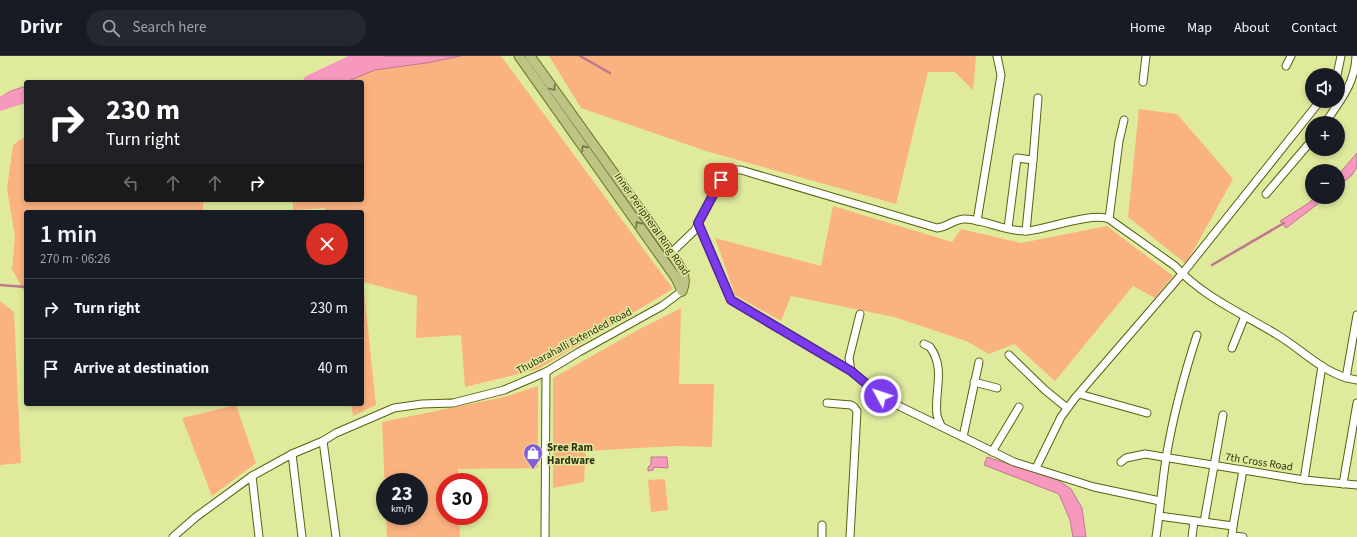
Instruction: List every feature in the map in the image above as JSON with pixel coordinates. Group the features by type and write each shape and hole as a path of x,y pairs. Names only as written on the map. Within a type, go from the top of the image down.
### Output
{"main road":[{"name":"Inner Peripheral Ring Road","path":"519,56 680,275"},
{"name":"Inner Peripheral Ring Road","path":"530,56 671,253 680,275 682,291"}],"street":[{"path":"977,221 1001,75 997,56"},
{"path":"1143,82 1146,56"},
{"path":"1286,66 1291,56"},
{"path":"1338,68 1341,56"},
{"path":"1330,116 1351,84 1356,56"},
{"path":"1026,231 1038,98"},
{"path":"1036,468 1061,417 1182,274 1314,108"},
{"path":"1109,219 1119,141 1124,120"},
{"path":"1266,194 1305,148"},
{"path":"1008,228 1017,158 1033,160"},
{"path":"671,253 695,230 725,173 733,170 741,170 937,228 944,227 955,220 966,219 1026,231 1088,218 1104,217 1175,266 1202,291 1277,334 1322,366 1346,378 1357,380"},
{"path":"698,223 731,300 851,371 881,396 1014,462 1094,487 1160,501"},
{"name":"Thubarahalli Extended Road","path":"173,537 196,517 252,476 292,454 394,408 453,402 504,390 546,372 662,306 682,291"},
{"path":"851,371 849,358 860,314"},
{"path":"1346,378 1357,314"},
{"path":"1232,348 1245,316"},
{"path":"1156,537 1166,458 1179,394 1198,335"},
{"path":"924,344 930,347 937,359 939,379 937,416 941,426"},
{"path":"1009,355 1045,390 1068,408"},
{"path":"963,437 978,362"},
{"name":"7th Cross Road","path":"1121,462 1126,458 1145,454 1304,480 1322,366"},
{"path":"545,537 546,372"},
{"path":"974,382 997,388"},
{"path":"1079,394 1147,413"},
{"path":"827,403 851,405 857,410 850,537"},
{"path":"1342,484 1357,403"},
{"path":"992,452 1019,407"},
{"path":"1204,522 1222,415"},
{"path":"323,441 336,537"},
{"path":"292,454 302,537"},
{"path":"1243,470 1232,536 1243,537"},
{"path":"252,476 259,537"},
{"path":"1304,480 1357,485"},
{"path":"1159,516 1233,526"},
{"path":"1192,537 1194,520"},
{"path":"822,525 822,537"}],"shaded area":[{"path":"356,56 461,56 426,63 375,70 351,80 320,80"},
{"path":"461,56 501,56 673,289 538,369 465,387 461,335 416,338 417,296 364,282 364,210 325,210 325,208 293,210 293,202 364,202 364,80 351,80 375,70 426,63"},
{"path":"549,56 976,56 973,90 955,72 928,72 896,204 709,152 581,108"},
{"path":"24,87 24,103 4,109 1,97 11,91"},
{"path":"1139,109 1177,114 1233,179 1186,264 1128,217"},
{"path":"24,137 24,202 203,202 203,210 24,210 24,291 12,269 15,237 7,189 13,145"},
{"path":"1357,153 1357,167 1352,175 1345,181 1345,167"},
{"path":"1307,204 1318,204 1286,228 1280,221"},
{"path":"833,206 952,242 961,229 1021,243 1107,226 1173,276 1155,298 1133,286 1055,381 1014,344 989,354 966,341 894,317 791,296 781,321 735,295 715,238 821,266"},
{"path":"364,291 376,405 353,416 351,406 364,406"},
{"path":"0,301 14,312 21,463 0,465"},
{"path":"681,308 679,384 714,384 712,447 675,446 586,451 584,482 553,488 553,378 636,331"},
{"path":"538,386 538,468 458,469 458,473 436,473 436,525 459,525 460,537 387,537 386,525 428,525 428,473 384,473 382,422 504,397"},
{"path":"236,406 256,463 212,496 182,418"},
{"path":"651,457 667,457 668,468 654,467 653,470 648,471 648,467 651,465"},
{"path":"987,457 1058,480 1071,489 1082,508 1086,537 1073,537 1070,520 1059,494 984,465"},
{"path":"665,479 668,510 651,512 648,480"}],"waterway":[{"path":"314,80 352,62 376,56"},
{"path":"580,56 610,73"},
{"path":"0,104 24,96"},
{"path":"1212,265 1284,223"},
{"path":"0,285 24,287"}],"place":[{"name":"Sree Ram Hardware","path":"533,470"}],"route":[{"path":"721,180 716,192 698,223 731,300 851,371 881,396"}]}
